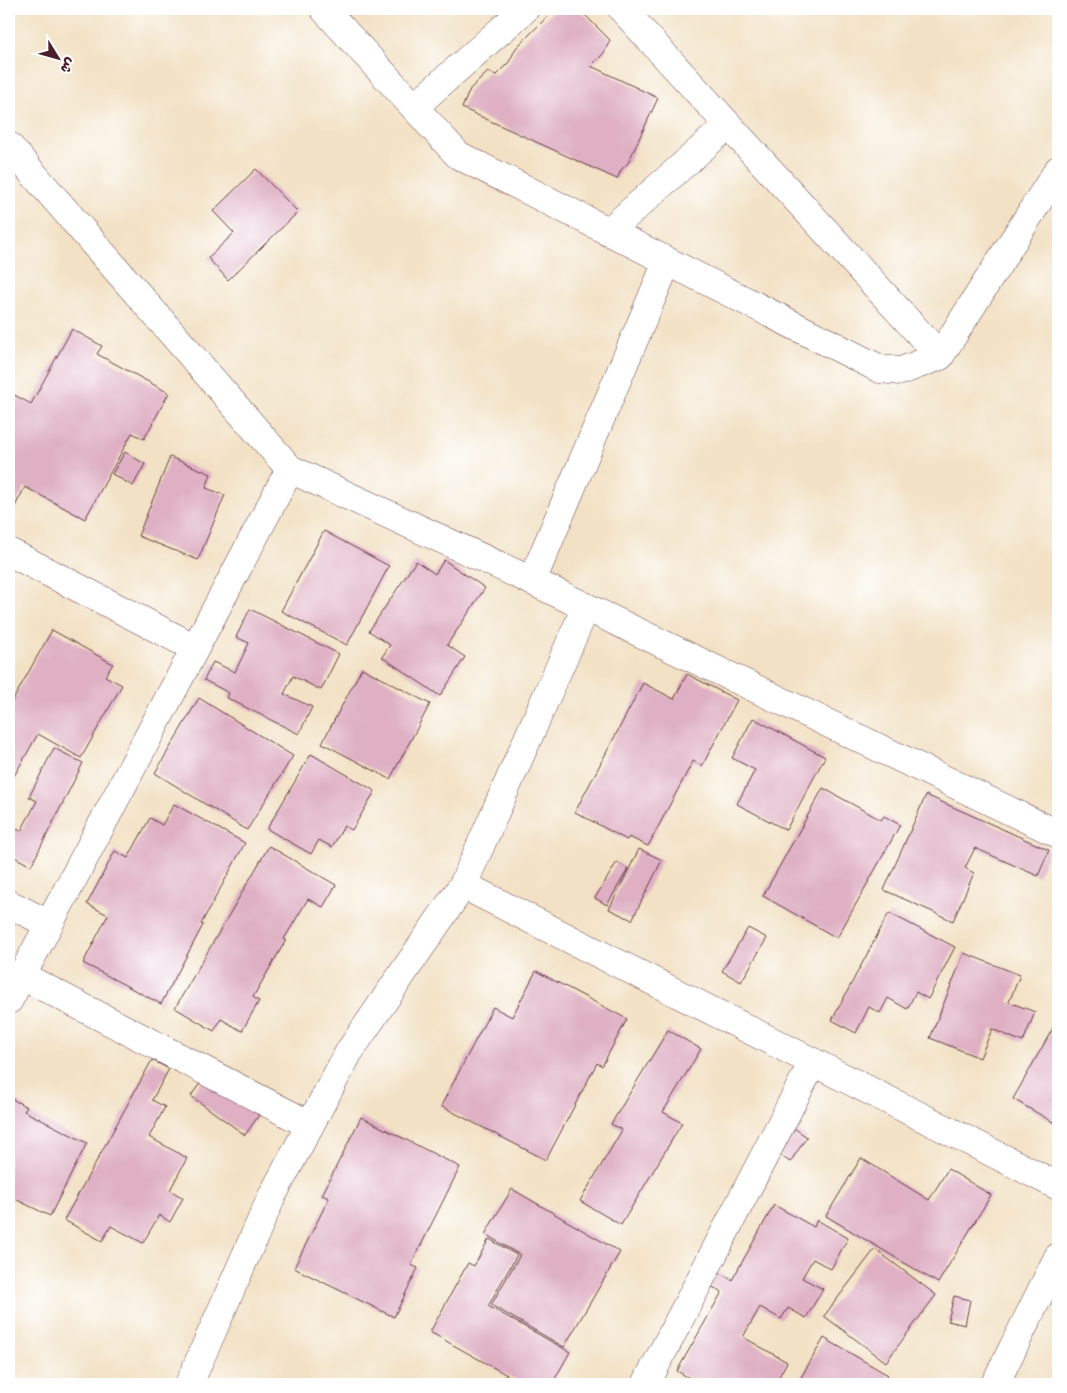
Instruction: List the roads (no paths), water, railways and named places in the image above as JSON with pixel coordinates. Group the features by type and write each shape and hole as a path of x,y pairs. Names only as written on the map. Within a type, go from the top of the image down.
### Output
{"street":[{"path":"324,9 458,155 880,369 901,372 940,356 1058,170"},
{"path":"414,107 525,9"},
{"path":"622,9 940,356"},
{"path":"608,232 728,125"},
{"path":"9,146 290,469 532,581 1058,834"},
{"path":"532,581 667,262"},
{"path":"9,1000 290,469"},
{"path":"9,552 195,648"},
{"path":"189,1384 272,1196 349,1052 463,886 586,607"},
{"path":"463,886 1058,1186"},
{"path":"9,904 49,924"},
{"path":"22,976 310,1125"},
{"path":"646,1384 813,1062"},
{"path":"994,1384 1058,1257"}]}
